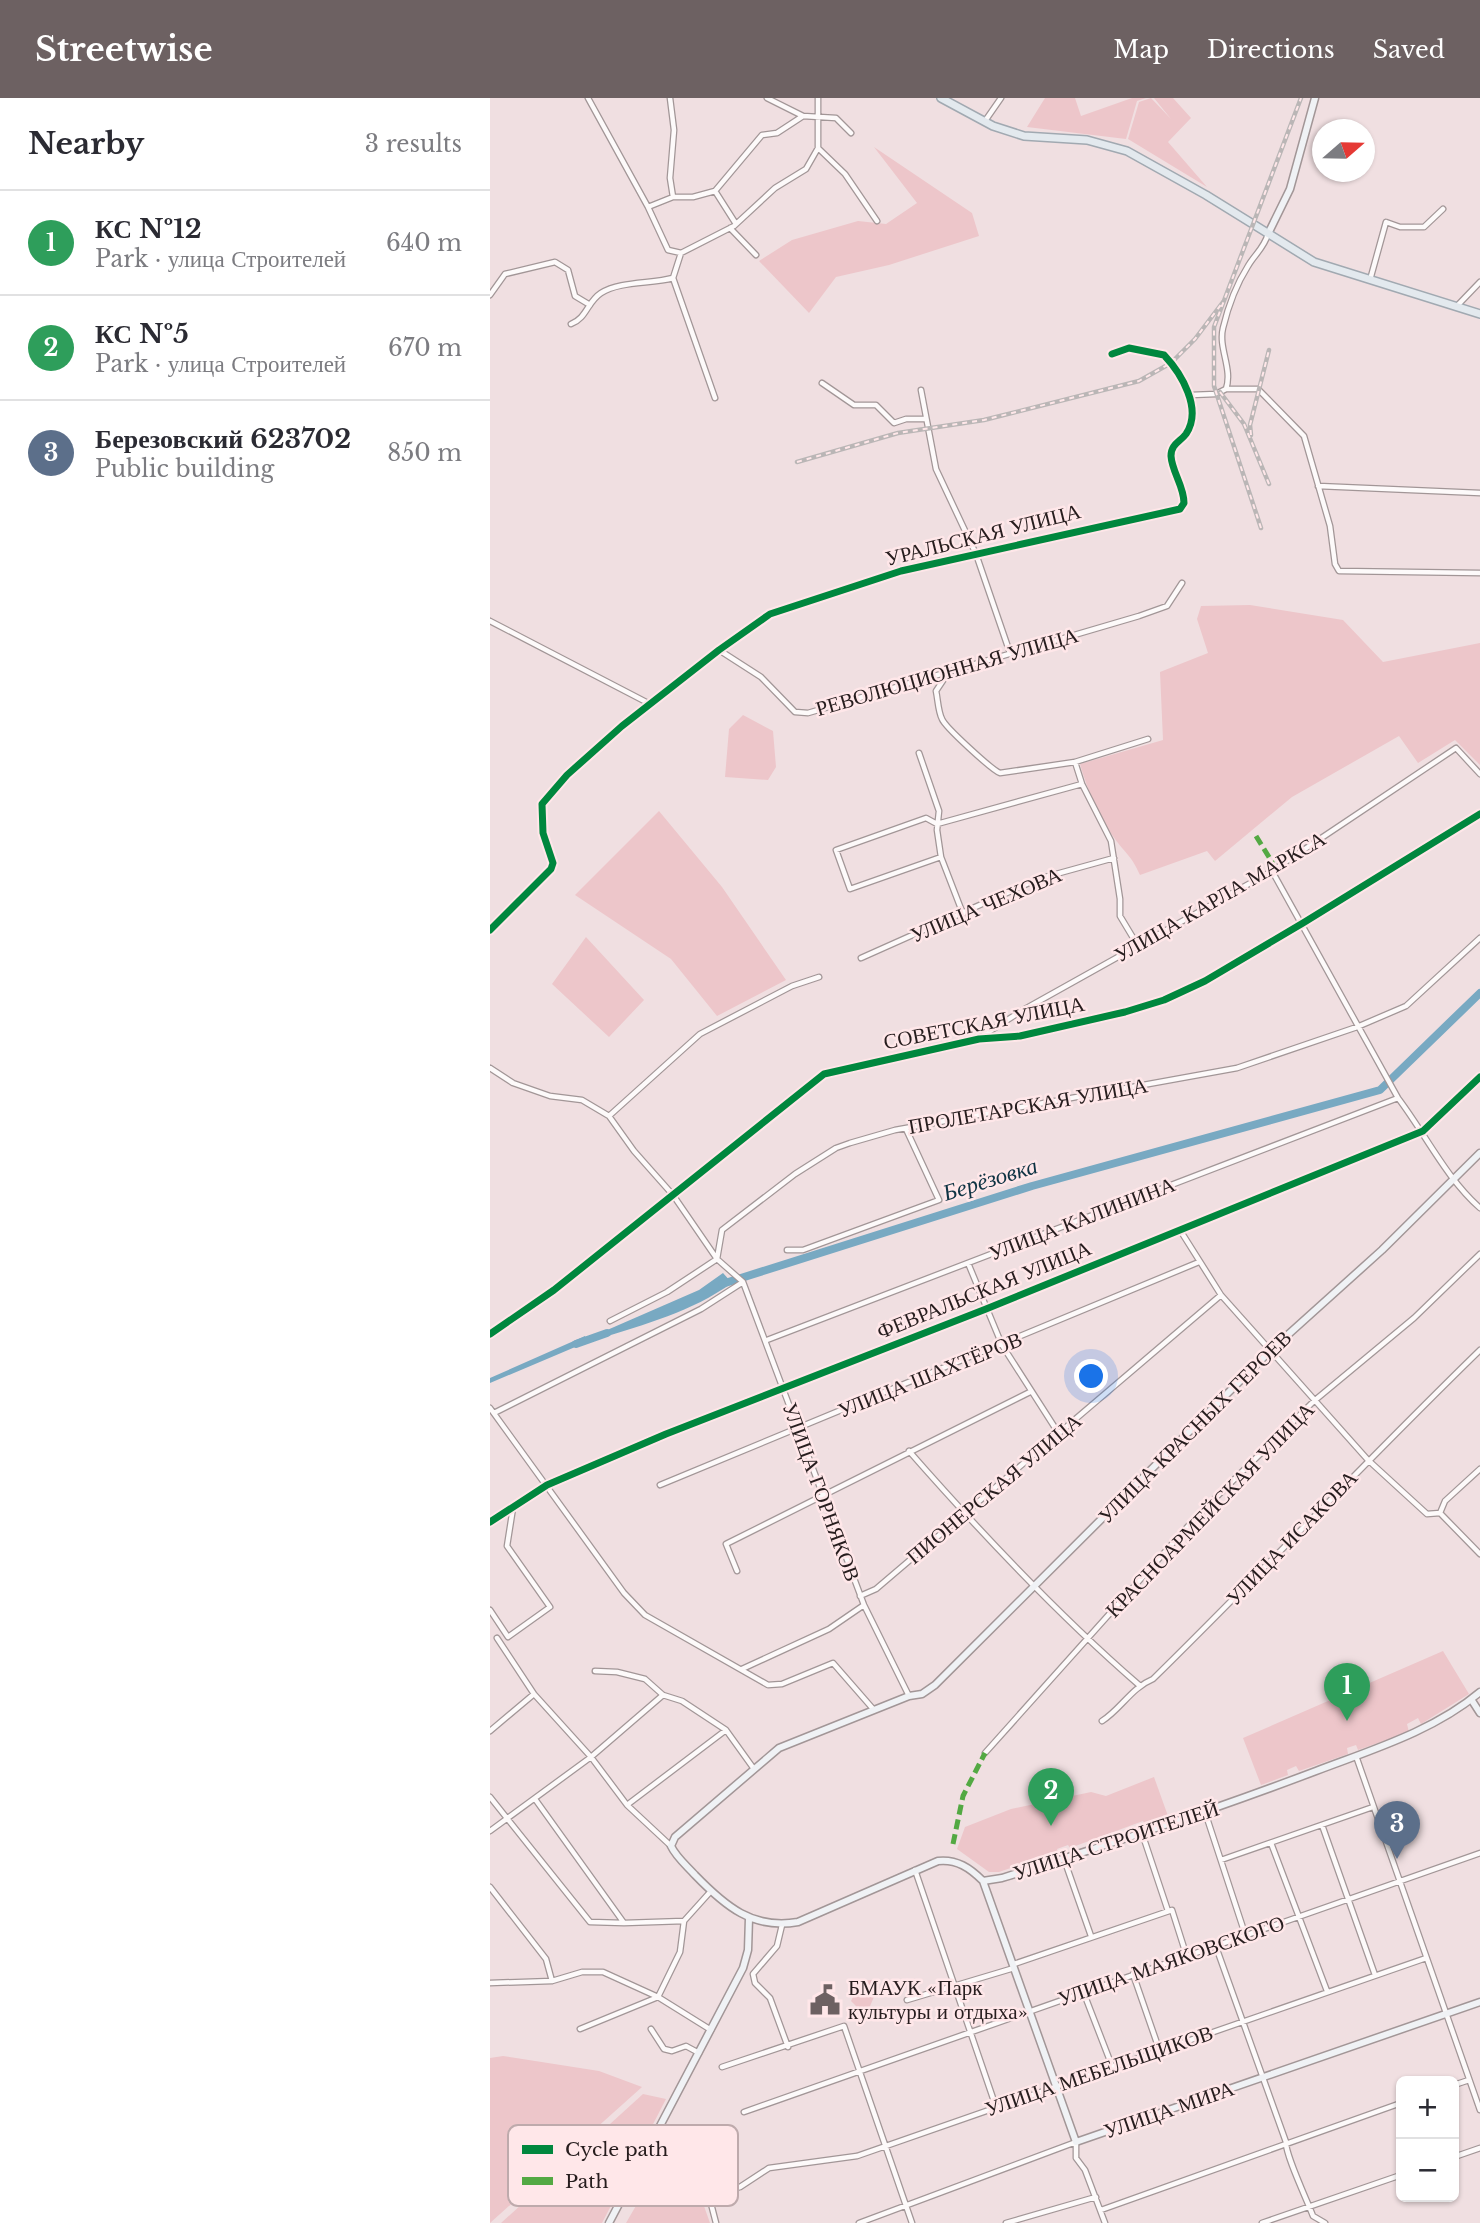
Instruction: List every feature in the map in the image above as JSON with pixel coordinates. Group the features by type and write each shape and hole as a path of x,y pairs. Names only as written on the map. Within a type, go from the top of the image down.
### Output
{"main road":[{"path":"942,98 984,122 1024,136 1111,145 1206,195 1314,262 1480,314"},
{"path":"1268,234 1290,189 1315,98"},
{"name":"УЛИЦА КРАСНЫХ ГЕРОЕВ","path":"671,1846 675,1837 779,1748 909,1696 922,1694 935,1685 1271,1350 1453,1182 1480,1153"},
{"name":"УЛИЦА СТРОИТЕЛЕЙ","path":"748,1918 782,1925 798,1922 915,1870 949,1860 959,1862 983,1881 1064,1859 1205,1812 1356,1756 1419,1730 1480,1692"},
{"path":"1471,1699 1480,1713"},
{"path":"661,2125 743,1968 748,1950 748,1918 729,1908 671,1846"},
{"path":"983,1881 1076,2142"},
{"name":"УЛИЦА МИРА","path":"1076,2142 1480,2002"},
{"path":"609,2223 618,2206"}],"street":[{"path":"588,98 648,207 668,250 681,253 736,224 775,188 806,169 818,148 818,98"},
{"path":"670,98 674,130 670,178 673,197"},
{"path":"767,98 803,116 836,118 851,133"},
{"path":"984,122 1002,98"},
{"path":"648,207 673,197 693,197 715,191 750,145 762,135 777,133 803,116"},
{"path":"818,148 845,174 877,221"},
{"path":"715,191 736,224"},
{"path":"1369,281 1386,222 1400,227 1424,227 1443,209"},
{"path":"730,228 757,255"},
{"path":"1226,389 1228,377 1222,332 1240,281 1249,264 1263,248 1268,234"},
{"path":"681,253 673,278 715,398"},
{"path":"490,295 505,274 555,262 568,270 575,296 590,305"},
{"path":"571,324 581,320 599,294 610,289 673,278"},
{"path":"1455,307 1480,282"},
{"path":"1112,354 1129,348 1164,355 1191,395 1216,394 1226,389 1258,389 1299,428 1304,436 1330,526 1335,564 1339,571 1480,573"},
{"path":"822,383 854,405 876,405 894,423 906,419 926,419"},
{"path":"921,390 936,469 976,554 1010,653"},
{"name":"УРАЛЬСКАЯ УЛИЦА","path":"490,930 551,869 553,863 543,833 542,804 567,775 719,649 770,614 788,606 901,571 1180,509 1184,503 1171,455 1173,446 1186,434 1191,423 1191,395"},
{"path":"1318,486 1480,493"},
{"name":"РЕВОЛЮЦИОННАЯ УЛИЦА","path":"719,649 761,677 795,712 808,713 1167,606 1182,583"},
{"path":"490,621 650,704"},
{"path":"948,673 936,691 942,719 955,737 969,744 989,768 1000,773 1075,762 1148,739"},
{"name":"УЛИЦА КАРЛА МАРКСА","path":"979,1039 1023,1010 1272,871 1456,748 1480,774"},
{"path":"919,753 939,811 937,824 941,857 963,914"},
{"path":"1075,762 1082,784 1111,841 1120,916 1138,946"},
{"path":"941,857 850,889 836,850 926,818 937,824 1082,784"},
{"name":"СОВЕТСКАЯ УЛИЦА","path":"490,1334 554,1290 824,1074 979,1039 1020,1036 1125,1012 1164,1000 1205,981 1480,814"},
{"name":"УЛИЦА ЧЕХОВА","path":"861,958 1038,879 1114,858"},
{"path":"1272,871 1398,1098 1423,1131 1453,1182 1480,1208"},
{"name":"ПРОЛЕТАРСКАЯ УЛИЦА","path":"717,1259 722,1230 795,1174 836,1148 906,1129 1237,1068 1357,1027 1406,1006 1480,938"},
{"path":"609,1116 699,1034 792,986 819,977"},
{"path":"490,1068 513,1083 550,1096 582,1100 609,1116 673,1195 717,1259 743,1282 701,1309 492,1410 624,1593 645,1615 768,1685 782,1684 833,1663 874,1710"},
{"name":"ФЕВРАЛЬСКАЯ УЛИЦА","path":"490,1522 547,1485 666,1434 986,1309 1423,1131 1480,1077"},
{"name":"УЛИЦА КАЛИНИНА","path":"767,1340 1398,1098"},
{"path":"787,1250 803,1250 939,1200 906,1129"},
{"path":"1180,1230 1221,1295 1368,1460 1427,1514 1440,1513"},
{"name":"КРАСНОАРМЕЙСКАЯ УЛИЦА","path":"985,1753 1199,1515 1314,1401 1414,1318 1480,1254"},
{"path":"610,1321 650,1302 717,1259"},
{"name":"УЛИЦА ШАХТЁРОВ","path":"660,1485 1199,1262"},
{"path":"968,1263 1002,1345 1059,1434"},
{"name":"УЛИЦА ГОРНЯКОВ","path":"743,1282 767,1340 796,1430 860,1596 909,1696"},
{"name":"ПИОНЕРСКАЯ УЛИЦА","path":"860,1596 876,1589 1221,1295"},
{"name":"УЛИЦА ИСАКОВА","path":"1101,1721 1116,1712 1139,1685 1153,1679 1262,1572 1368,1460 1480,1349"},
{"path":"737,1571 726,1544 821,1494 1030,1392"},
{"path":"909,1451 965,1514 1086,1639 1139,1685"},
{"path":"1440,1513 1445,1501 1480,1469"},
{"path":"490,1610 508,1637 550,1607 507,1546 513,1508"},
{"path":"1440,1513 1480,1554"},
{"path":"742,1669 829,1629 864,1605"},
{"path":"497,1638 534,1694 591,1757 627,1805 671,1846"},
{"path":"595,1671 617,1672 645,1679 663,1695 682,1701 726,1730 754,1769"},
{"path":"490,1731 534,1694"},
{"path":"490,1831 591,1757 663,1695"},
{"path":"627,1805 726,1730"},
{"path":"1356,1756 1480,2110"},
{"path":"490,1797 590,1922 684,1921"},
{"path":"535,1799 624,1923"},
{"path":"1221,1860 1373,1807"},
{"path":"1205,1812 1245,1934"},
{"path":"1322,1825 1375,1975"},
{"path":"1142,1833 1186,1954"},
{"path":"1271,1843 1327,1992"},
{"name":"УЛИЦА МАЯКОВСКОГО","path":"744,2112 1186,1954 1480,1853"},
{"path":"1064,1859 1091,1936"},
{"path":"915,1870 996,2107"},
{"path":"490,1887 546,1959 552,1981"},
{"path":"580,2029 658,1997 680,1952 684,1921 711,1891"},
{"path":"907,2000 1015,1966 1091,1936 1170,1910"},
{"path":"782,1925 777,1946 753,1974 755,1983 770,1997 788,2047"},
{"path":"1215,1944 1286,2142 1285,2151 1296,2170 1310,2206 1313,2223"},
{"name":"УЛИЦА МЕБЕЛЬЩИКОВ","path":"738,2188 769,2168 799,2162 838,2160 886,2146 1426,1958"},
{"path":"490,1983 552,1981 582,1972 603,1972 658,1997 712,2030"},
{"path":"1133,1974 1159,2049"},
{"path":"1083,1991 1112,2066"},
{"path":"722,2067 844,2026 912,2223"},
{"path":"652,2029 664,2049 672,2051 685,2046 700,2053"},
{"path":"1459,2083 1469,2080"},
{"path":"1101,2210 1396,2105"},
{"path":"1076,2142 1076,2158 1085,2170 1105,2223"},
{"name":"УЛИЦА МИРА","path":"859,2223 1076,2142"},
{"path":"1459,2155 1480,2148"},
{"path":"1262,2223 1396,2177"},
{"path":"1006,2223 1096,2197"},
{"name":"УЛИЦА МЕБЕЛЬЩИКОВ","path":"712,2206 716,2223"},
{"path":"1313,2216 1325,2223"}],"shaded area":[{"path":"1045,98 1075,98 1081,116 1132,98 1146,98 1137,101 1126,139 1027,127"},
{"path":"1151,98 1171,119 1154,98 1173,98 1191,118 1168,142 1207,187 1128,139 1139,102"},
{"path":"874,147 972,213 979,236 889,265 836,277 809,313 759,261 792,240 858,221 886,224 917,203"},
{"path":"1250,605 1343,620 1383,662 1480,643 1480,765 1455,740 1418,763 1399,736 1292,797 1215,861 1207,851 1140,875 1104,822 1080,764 1163,740 1160,672 1208,653 1197,619 1201,606"},
{"path":"743,715 773,731 776,767 768,780 725,777 729,729"},
{"path":"659,811 722,887 786,980 717,1016 671,959 575,895"},
{"path":"586,937 644,1000 609,1037 552,984"},
{"path":"1443,1651 1469,1694 1421,1724 1418,1718 1407,1724 1409,1732 1358,1750 1356,1745 1347,1748 1348,1754 1299,1771 1296,1766 1287,1770 1288,1775 1261,1785 1243,1738"},
{"path":"1154,1777 1168,1816 1144,1823 1143,1821 1070,1848 1068,1845 1057,1849 1058,1852 999,1872 989,1872 957,1849 965,1827 1011,1809 1091,1792 1106,1796"},
{"path":"872,1980 876,1992 868,2011 859,2009 851,2001 861,1981"},
{"path":"503,2056 599,2071 642,2087 600,2125 508,2125 509,2206 490,2223 490,2058"},
{"path":"643,2094 666,2099 653,2125 609,2125"},
{"path":"520,2206 611,2206 602,2223 501,2223"},
{"path":"636,2206 704,2206 710,2223 626,2223"}],"water":[{"path":"723,1273 732,1283 701,1302 598,1339 598,1334 699,1290"},
{"path":"585,1336 587,1342 490,1383 490,1378"}],"waterway":[{"name":"Берёзовка","path":"722,1284 1032,1186 1380,1090 1480,993"},
{"name":"Берёзовка","path":"576,1344 607,1333"}],"railway":[{"path":"1261,528 1214,386 1214,327 1301,98"},
{"path":"797,462 898,433 984,420 1139,381 1171,363 1195,339 1223,302"},
{"path":"1251,435 1250,425 1269,350"},
{"path":"1220,392 1244,424 1269,484"}],"marked path":[{"path":"1256,836 1272,862 1272,871"},
{"path":"953,1844 963,1796 985,1753"}],"cycle path":[{"path":"490,930 551,869 553,863 543,833 542,804 567,775 622,726 770,614 901,571 1180,509 1184,503 1171,452 1191,424 1188,392 1177,371 1164,355 1129,348 1112,354"},
{"path":"490,1334 554,1290 824,1074 979,1039 1020,1036 1125,1012 1164,1000 1205,981 1480,814"},
{"path":"490,1522 547,1485 666,1434 986,1309 1423,1131 1480,1077"}],"place":[{"name":"КС №12","path":"1347,1721"},
{"name":"КС №5","path":"1051,1826"},
{"name":"Березовский 623702","path":"1397,1859"},
{"name":"БМАУК «Парк культуры и отдыха»","path":"825,2000"}]}
